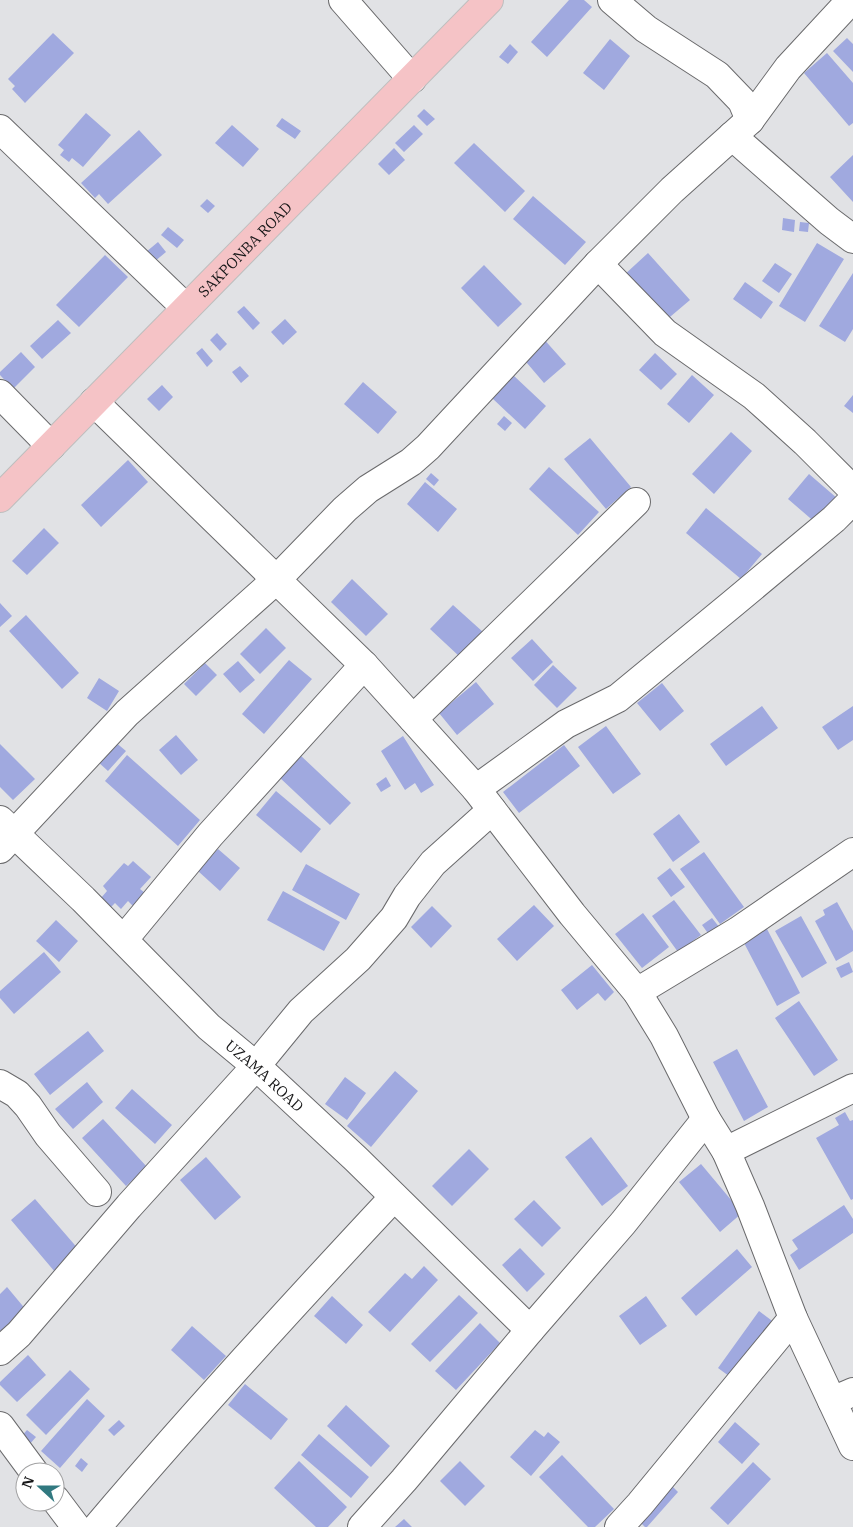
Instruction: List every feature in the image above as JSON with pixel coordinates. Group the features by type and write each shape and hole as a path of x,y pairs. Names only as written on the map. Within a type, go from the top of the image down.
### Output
{"main road":[{"name":"SAKPONBA ROAD","path":"0,498 489,0"}],"street":[{"path":"343,0 412,79"},
{"path":"612,0 646,29 717,75 742,101 741,128 829,221 853,239"},
{"path":"5,834 126,713 277,579 345,509 368,489 411,462 428,446 598,264 672,190 741,128 788,68 850,0"},
{"path":"0,129 186,308"},
{"path":"598,264 665,333 754,396 805,442 853,490"},
{"path":"0,394 51,446"},
{"path":"94,402 364,665 476,789 572,914 637,992 664,1036 706,1119 726,1151 750,1206 793,1318 842,1396 853,1446"},
{"path":"476,789 566,724 618,698 731,606 834,519 853,500"},
{"path":"413,719 636,502"},
{"path":"124,939 210,835 364,665"},
{"path":"0,1351 19,1334 129,1206 256,1066 301,1011 358,959 394,918 407,896 433,863 492,810"},
{"name":"UZAMA ROAD","path":"5,834 124,939 209,1027 256,1066 530,1330"},
{"path":"637,992 738,931 853,852"},
{"path":"0,1084 17,1094 28,1106 48,1135 97,1192"},
{"path":"726,1151 853,1088"},
{"path":"362,1527 623,1223 706,1119"},
{"path":"97,1527 278,1321 394,1197"},
{"path":"619,1527 793,1318"},
{"path":"0,1426 27,1462"},
{"path":"65,1512 76,1527"}],"building":[{"path":"569,0 584,0 592,7 547,57 531,42"},
{"path":"53,33 74,53 25,103 12,89 15,86 8,79"},
{"path":"847,38 853,44 853,72 833,51"},
{"path":"610,39 630,56 604,90 583,73"},
{"path":"510,44 518,52 508,64 499,57"},
{"path":"827,53 853,83 853,123 849,126 804,73"},
{"path":"424,109 435,119 427,126 417,116"},
{"path":"86,113 111,135 83,167 72,158 69,162 60,155 64,150 58,145"},
{"path":"282,118 301,131 295,139 276,126"},
{"path":"232,125 259,149 243,167 215,143"},
{"path":"414,125 423,134 404,152 395,143"},
{"path":"139,130 162,155 108,204 99,194 95,198 81,183"},
{"path":"474,143 525,191 505,212 454,163"},
{"path":"394,148 405,160 389,175 378,164"},
{"path":"853,155 853,202 830,177"},
{"path":"533,196 586,242 565,265 513,219"},
{"path":"207,199 215,206 208,213 200,206"},
{"path":"783,218 795,220 794,232 782,230"},
{"path":"800,222 809,223 808,232 799,231"},
{"path":"168,227 184,240 177,248 161,235"},
{"path":"158,242 166,252 154,262 146,252"},
{"path":"817,243 844,259 805,322 779,306"},
{"path":"648,253 690,300 664,322 623,276"},
{"path":"105,255 128,277 79,327 56,305"},
{"path":"775,263 792,274 779,293 762,281"},
{"path":"484,265 522,304 498,327 461,288"},
{"path":"853,273 853,329 845,342 819,326"},
{"path":"745,282 773,302 761,319 733,299"},
{"path":"244,306 260,323 253,330 237,312"},
{"path":"285,319 297,332 283,345 271,332"},
{"path":"58,320 71,333 42,359 30,346"},
{"path":"217,333 227,344 220,351 210,340"},
{"path":"542,337 566,364 544,383 521,356"},
{"path":"202,348 213,361 207,367 196,353"},
{"path":"21,352 35,367 13,389 0,375 0,372"},
{"path":"655,353 677,374 661,390 639,370"},
{"path":"240,366 249,376 241,383 232,372"},
{"path":"513,375 546,406 525,429 492,398"},
{"path":"692,375 714,395 689,423 667,404"},
{"path":"363,382 397,412 378,434 344,404"},
{"path":"162,385 173,397 159,411 147,399"},
{"path":"853,395 853,413 844,406"},
{"path":"504,416 512,423 505,431 497,424"},
{"path":"731,432 752,451 714,494 692,474"},
{"path":"590,438 631,487 606,509 564,459"},
{"path":"128,460 148,482 101,527 81,505"},
{"path":"549,467 599,512 578,535 529,489"},
{"path":"431,473 439,480 434,486 426,479"},
{"path":"809,474 838,499 817,524 788,499"},
{"path":"425,482 457,509 438,532 407,504"},
{"path":"706,508 762,554 741,579 686,533"},
{"path":"44,528 59,543 27,575 12,561"},
{"path":"352,579 388,614 366,636 331,602"},
{"path":"0,603 12,616 0,627"},
{"path":"453,605 483,632 460,657 430,629"},
{"path":"26,615 79,673 62,689 9,631"},
{"path":"266,628 286,648 260,674 240,654"},
{"path":"532,639 553,662 533,681 511,658"},
{"path":"289,660 312,679 264,734 242,714"},
{"path":"238,661 255,680 240,693 223,674"},
{"path":"205,663 217,675 196,696 184,684"},
{"path":"553,665 577,688 557,708 534,685"},
{"path":"99,678 119,691 107,711 87,698"},
{"path":"476,682 494,704 457,735 439,713"},
{"path":"662,683 684,711 660,731 637,703"},
{"path":"762,706 778,728 726,766 710,744"},
{"path":"853,706 853,740 838,750 822,727"},
{"path":"606,726 641,774 613,794 578,747"},
{"path":"176,735 198,760 181,775 159,750"},
{"path":"403,736 434,785 421,793 415,783 405,790 381,751"},
{"path":"114,741 126,751 108,771 97,761"},
{"path":"0,744 35,779 13,800 0,787"},
{"path":"564,745 580,766 519,813 503,792"},
{"path":"299,754 351,803 330,825 278,776"},
{"path":"127,755 200,820 178,846 105,781"},
{"path":"386,777 391,786 381,792 376,784"},
{"path":"276,791 321,829 301,853 256,815"},
{"path":"679,814 700,842 673,862 653,834"},
{"path":"218,849 240,868 220,891 198,871"},
{"path":"704,852 744,907 720,924 680,869"},
{"path":"133,861 151,877 140,889 145,893 133,906 128,901 121,909 115,903 110,908 101,898 107,891 103,886 124,863 128,866"},
{"path":"306,864 360,894 346,920 292,890"},
{"path":"670,868 685,887 671,897 657,878"},
{"path":"283,891 340,922 324,951 267,920"},
{"path":"674,900 701,935 678,952 652,916"},
{"path":"837,902 853,931 853,951 836,961 815,921 825,915 823,910"},
{"path":"534,905 554,926 517,961 497,939"},
{"path":"432,906 452,926 431,948 411,927"},
{"path":"643,913 669,947 642,968 615,934"},
{"path":"801,916 827,963 802,978 775,931"},
{"path":"712,918 720,928 710,936 702,925"},
{"path":"56,920 78,941 59,962 36,941"},
{"path":"767,929 800,993 777,1006 743,941"},
{"path":"44,952 61,972 14,1014 0,998 0,991"},
{"path":"849,962 853,972 841,978 836,968"},
{"path":"592,965 614,992 605,1001 598,993 577,1010 561,990"},
{"path":"799,1001 838,1060 814,1076 775,1018"},
{"path":"88,1031 104,1051 50,1095 34,1074"},
{"path":"737,1049 768,1107 744,1121 713,1062"},
{"path":"395,1071 418,1091 371,1147 347,1126"},
{"path":"345,1077 366,1093 347,1120 325,1104"},
{"path":"87,1082 103,1102 73,1129 55,1109"},
{"path":"132,1089 172,1125 155,1144 115,1108"},
{"path":"845,1112 850,1121 853,1120 853,1199 851,1200 816,1138 839,1125 835,1118"},
{"path":"103,1119 147,1167 126,1186 82,1138"},
{"path":"591,1137 628,1186 602,1206 565,1157"},
{"path":"469,1149 489,1169 452,1206 432,1186"},
{"path":"206,1157 241,1197 215,1220 180,1180"},
{"path":"701,1164 742,1213 720,1232 679,1182"},
{"path":"35,1199 80,1251 55,1272 11,1220"},
{"path":"534,1200 561,1228 542,1247 514,1219"},
{"path":"844,1205 853,1219 853,1233 799,1270 790,1255 798,1249 792,1240"},
{"path":"520,1248 545,1274 527,1292 502,1265"},
{"path":"737,1249 752,1267 696,1316 681,1298"},
{"path":"424,1266 438,1280 390,1332 368,1312 405,1273 412,1279"},
{"path":"7,1287 27,1311 2,1332 0,1330 0,1294"},
{"path":"459,1295 478,1313 430,1362 411,1344"},
{"path":"332,1296 363,1325 346,1344 314,1316"},
{"path":"646,1296 667,1326 640,1345 619,1316"},
{"path":"759,1311 775,1323 733,1379 718,1368"},
{"path":"480,1323 500,1343 456,1390 435,1371"},
{"path":"192,1326 226,1356 204,1380 171,1350"},
{"path":"28,1355 46,1375 17,1402 0,1385 0,1382"},
{"path":"70,1370 90,1389 46,1435 26,1415"},
{"path":"245,1384 288,1419 271,1440 228,1405"},
{"path":"87,1399 105,1416 65,1462 53,1462 41,1451"},
{"path":"346,1405 390,1446 371,1467 327,1426"},
{"path":"119,1420 125,1426 114,1436 108,1430"},
{"path":"735,1422 760,1444 742,1464 718,1442"},
{"path":"27,1430 36,1437 29,1445 20,1438"},
{"path":"535,1430 544,1437 548,1432 560,1442 531,1476 510,1457"},
{"path":"319,1434 369,1477 351,1498 301,1455"},
{"path":"562,1455 614,1509 595,1527 588,1527 539,1477"},
{"path":"81,1458 88,1464 82,1472 75,1466"},
{"path":"299,1461 347,1507 328,1527 316,1527 274,1488"},
{"path":"460,1461 485,1486 465,1506 440,1481"},
{"path":"753,1462 771,1479 728,1525 710,1508"},
{"path":"670,1484 678,1492 645,1527 638,1520"},
{"path":"404,1519 412,1527 395,1527"}]}
